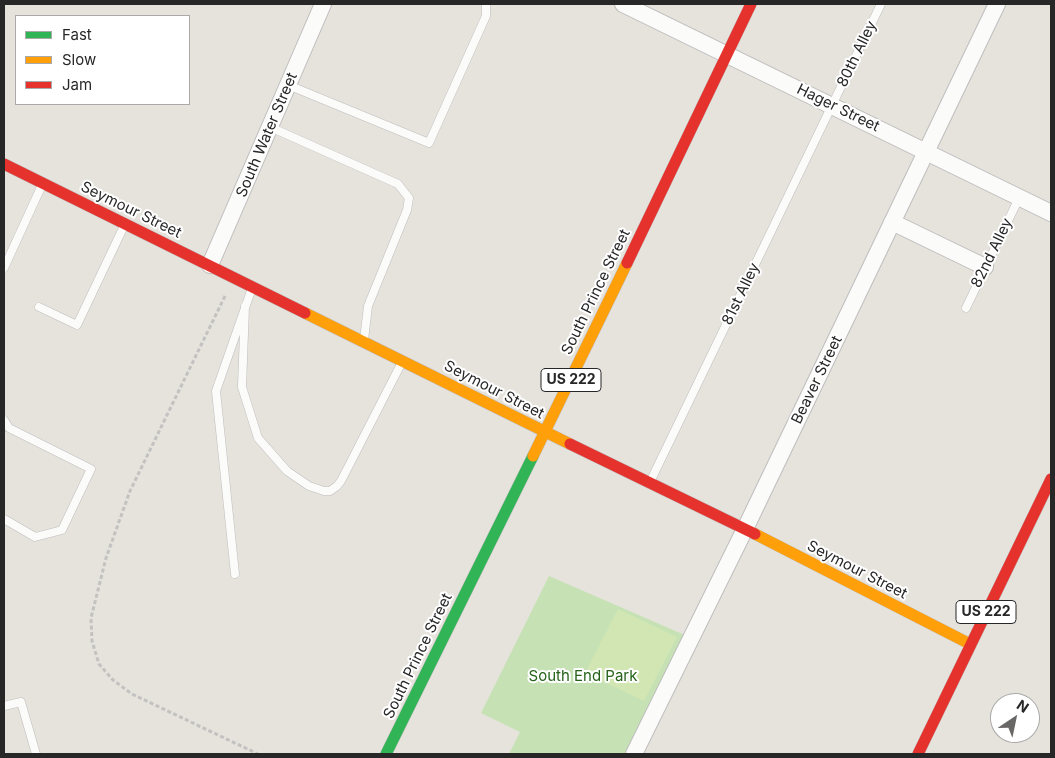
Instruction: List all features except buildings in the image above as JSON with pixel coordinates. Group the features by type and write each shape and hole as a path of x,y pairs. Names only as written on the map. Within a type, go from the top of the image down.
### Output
{"main road":[{"name":"South Prince Street","path":"386,754 545,432 751,4"},
{"name":"Seymour Street","path":"4,164 745,529 970,644"},
{"name":"US 222","path":"920,750 1051,479"},
{"path":"907,754 920,750"}],"street":[{"name":"South Water Street","path":"210,265 323,4"},
{"name":"Hager Street","path":"623,4 1051,213"},
{"name":"Beaver Street","path":"634,754 745,529 997,4"},
{"path":"892,222 985,267"}],"lane":[{"path":"288,85 429,143 486,16 486,4"},
{"name":"80th Alley","path":"832,105 881,4"},
{"name":"81st Alley","path":"650,482 832,105"},
{"path":"270,127 398,184 409,198 408,210 368,306 363,342"},
{"path":"4,268 43,183"},
{"name":"82nd Alley","path":"966,308 1019,198"},
{"path":"39,307 77,325 124,224"},
{"path":"235,574 216,391 253,286"},
{"path":"245,306 242,387 258,438 287,472 309,486 330,491 341,481 402,361"},
{"path":"4,420 6,431 91,469 62,530 35,537 4,519"},
{"path":"4,706 21,702 36,754"}],"path":[{"path":"234,278 130,491 106,558 91,618 92,641 99,664 113,680 132,694 258,754"}],"green space":[{"name":"South End Park","path":"549,576 687,636 628,754 509,754 520,732 481,713"},
{"path":"618,609 677,637 644,701 585,673"}],"traffic: fast":[{"path":"386,754 533,456"}],"traffic: slow":[{"path":"533,456 627,263"},
{"path":"305,313 570,444"},
{"path":"755,534 970,644"}],"traffic: jam":[{"path":"627,263 751,4"},
{"path":"4,164 305,313"},
{"path":"570,444 755,534"},
{"path":"918,754 1051,479"}]}
